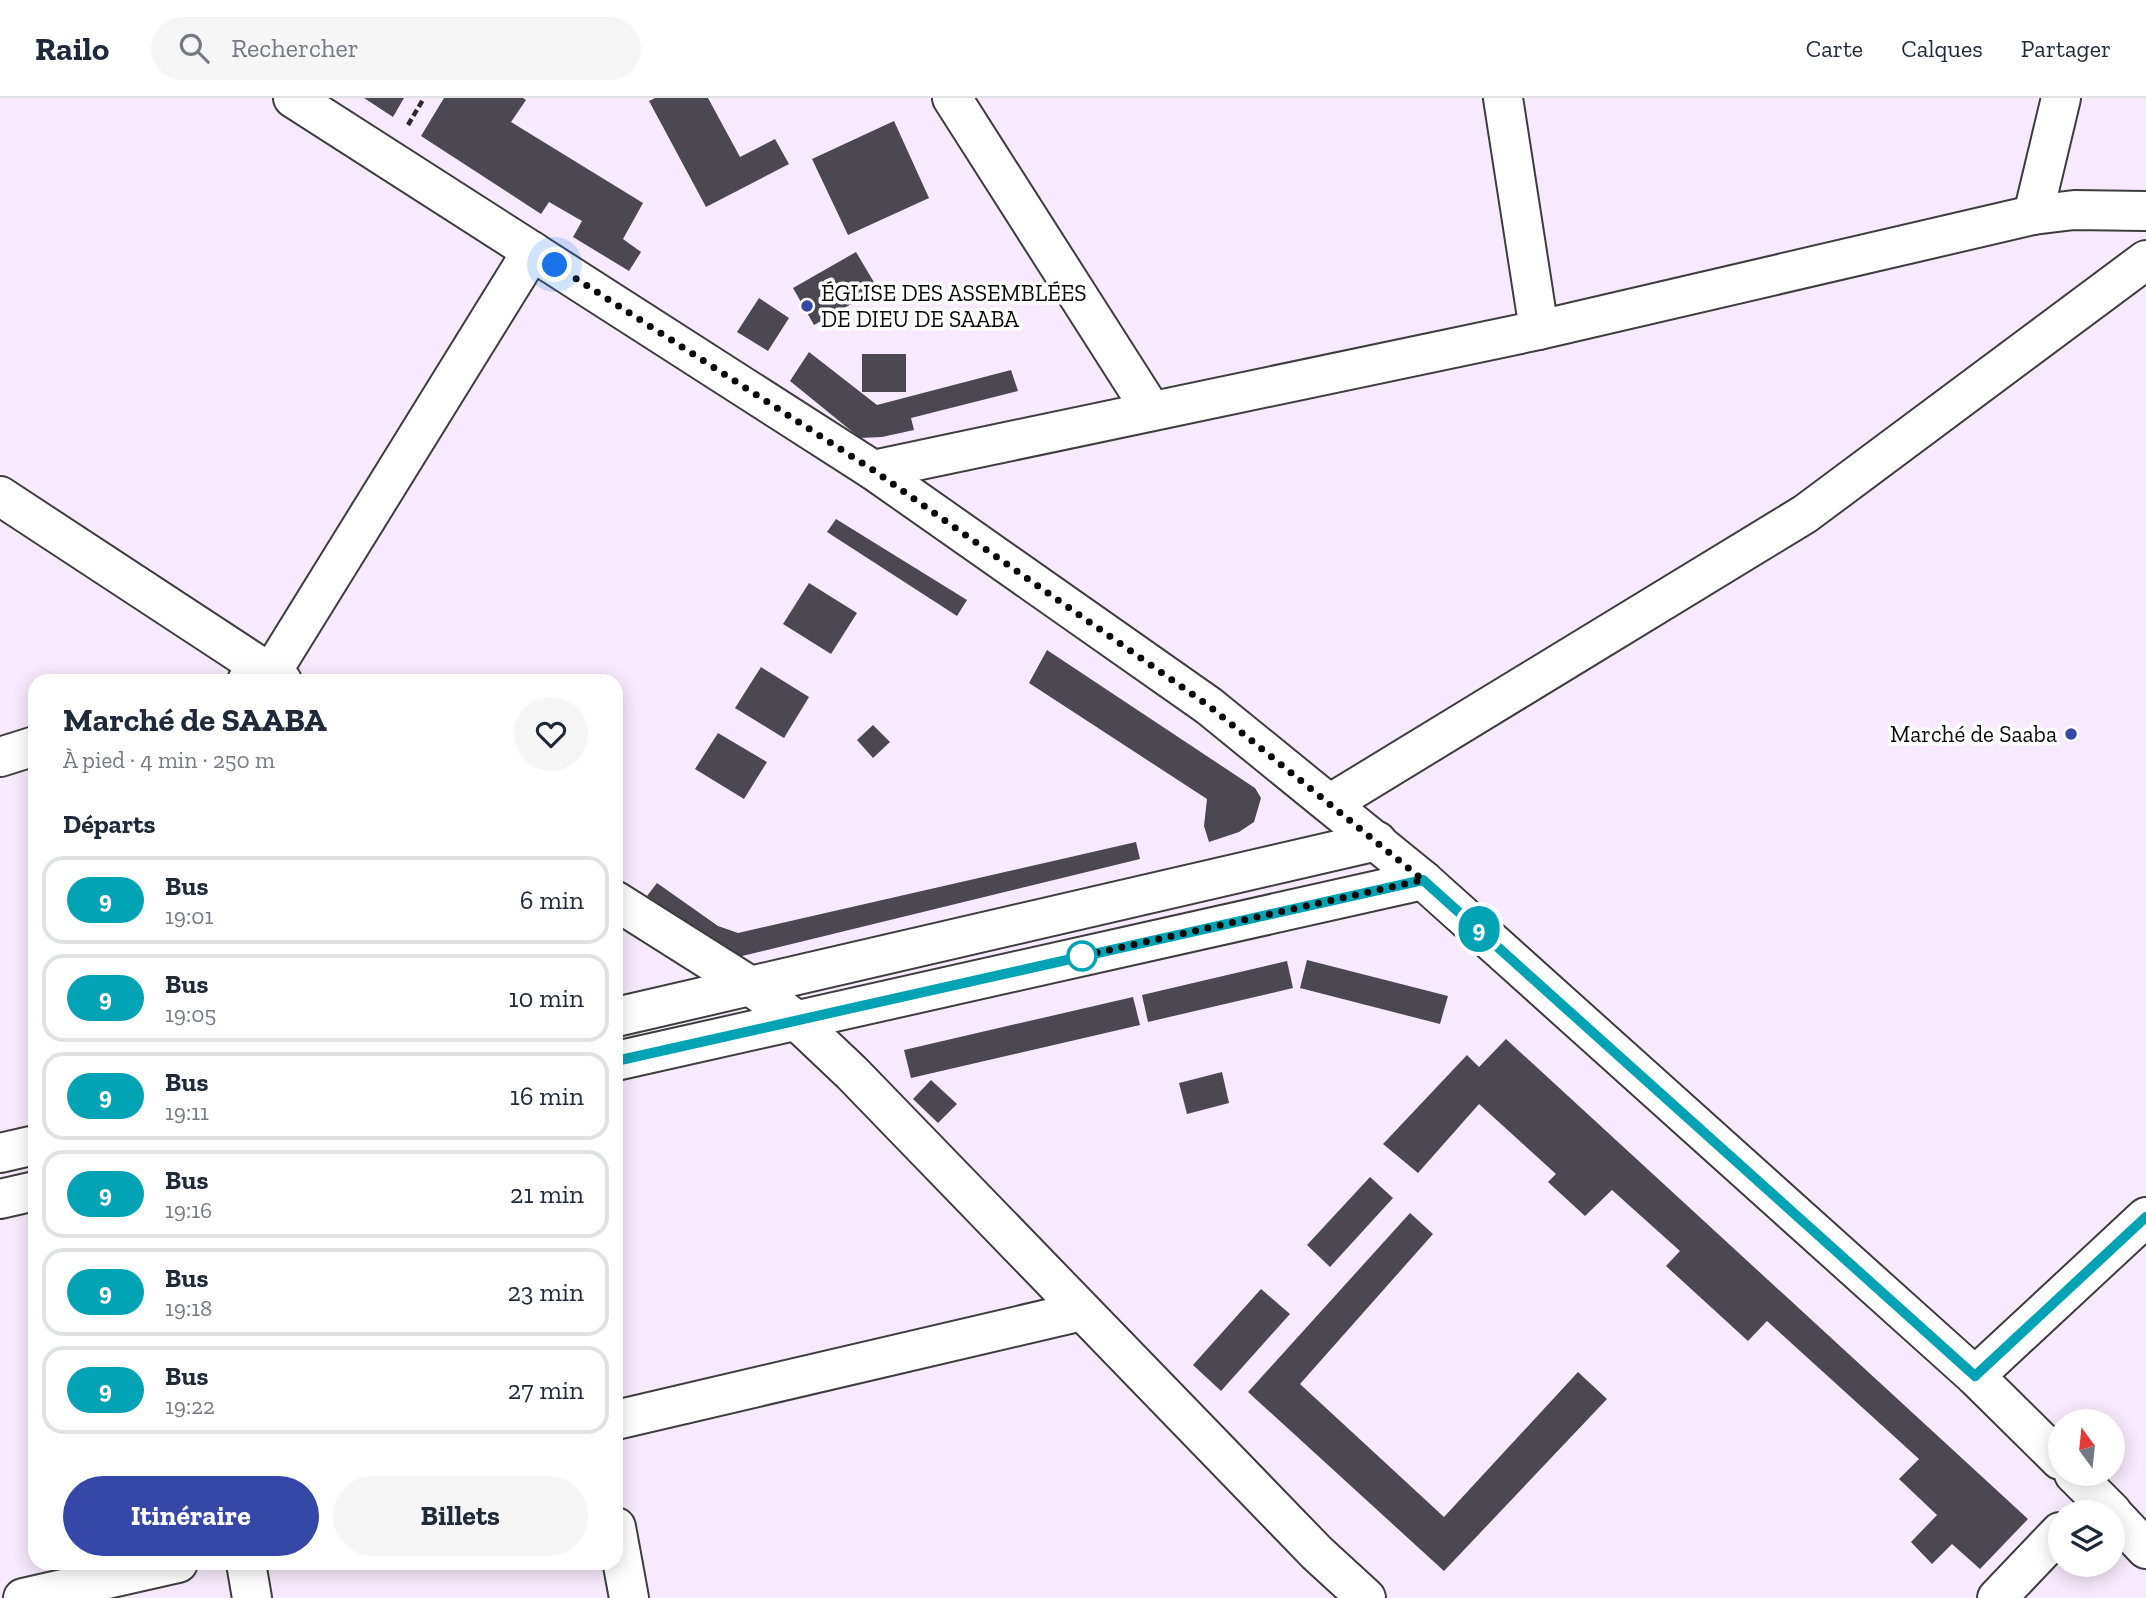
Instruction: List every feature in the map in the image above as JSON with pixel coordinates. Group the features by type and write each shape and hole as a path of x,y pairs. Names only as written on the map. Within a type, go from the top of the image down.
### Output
{"street":[{"path":"293,98 873,470 1209,706 1423,880 1975,1376 2048,1448"},
{"path":"952,98 1151,410"},
{"path":"1503,98 1539,330"},
{"path":"2033,215 2061,98"},
{"path":"873,470 1539,330 2033,215 2074,210 2146,211"},
{"path":"268,674 532,251"},
{"path":"1331,803 1805,514 2146,260"},
{"path":"0,496 260,674"},
{"path":"0,757 28,748"},
{"path":"623,1016 752,988 1377,841"},
{"path":"623,1059 1423,880"},
{"path":"623,905 752,988 796,1020 852,1073 1317,1553 1366,1598"},
{"path":"0,1153 28,1147"},
{"path":"0,1199 28,1193"},
{"path":"1975,1376 2146,1217"},
{"path":"623,1418 1082,1311"},
{"path":"2125,1529 2146,1549"},
{"path":"1997,1598 2048,1545"},
{"path":"623,1565 629,1598"},
{"path":"23,1598 147,1570"},
{"path":"247,1570 252,1598"}],"building":[{"path":"364,98 404,98 393,117"},
{"path":"444,98 523,98 526,100 511,122 643,203 623,239 641,252 629,271 573,237 582,221 549,202 541,214 421,136"},
{"path":"655,98 708,98 740,157 775,139 789,164 706,207 649,101"},
{"path":"894,121 929,198 848,235 812,159"},
{"path":"856,252 878,289 814,325 793,288"},
{"path":"759,298 789,318 768,351 737,332"},
{"path":"809,352 877,405 1011,370 1018,391 911,418 914,430 882,437 860,438 790,381"},
{"path":"862,354 906,354 906,392 862,392"},
{"path":"836,519 967,600 957,616 827,532"},
{"path":"809,583 857,613 831,654 783,624"},
{"path":"1047,650 1255,788 1261,798 1254,822 1239,832 1209,842 1204,826 1207,799 1029,683"},
{"path":"761,667 809,697 784,738 735,708"},
{"path":"873,725 890,742 873,758 857,740"},
{"path":"718,733 767,762 744,799 695,769"},
{"path":"1136,842 1140,859 738,957 647,896 657,883 718,926 738,933"},
{"path":"1307,960 1448,996 1440,1024 1300,988"},
{"path":"1287,961 1293,988 1148,1022 1142,995"},
{"path":"1133,997 1140,1025 911,1078 904,1050"},
{"path":"1506,1039 2028,1519 1980,1569 1952,1544 1932,1564 1911,1542 1937,1515 1899,1479 1919,1459 1767,1321 1748,1341 1666,1266 1680,1251 1612,1190 1585,1216 1548,1182 1556,1174 1479,1104 1418,1173 1383,1144 1467,1055 1479,1067"},
{"path":"1222,1072 1229,1103 1187,1114 1179,1083"},
{"path":"931,1080 957,1104 938,1123 913,1099"},
{"path":"1370,1177 1393,1198 1330,1267 1307,1245"},
{"path":"1410,1213 1433,1234 1300,1384 1444,1517 1578,1372 1607,1399 1444,1571 1248,1392"},
{"path":"1261,1289 1290,1314 1221,1391 1193,1365"}],"bus line":[{"name":"9","path":"623,1059 1423,880 1975,1376 2146,1217"}],"place":[{"name":"ÉGLISE DES ASSEMBLÉES DE DIEU DE SAABA","path":"807,306"},
{"name":"Marché de Saaba","path":"2071,734"}],"route":[{"path":"555,265 873,470 1209,706 1423,880 1082,956"}]}
